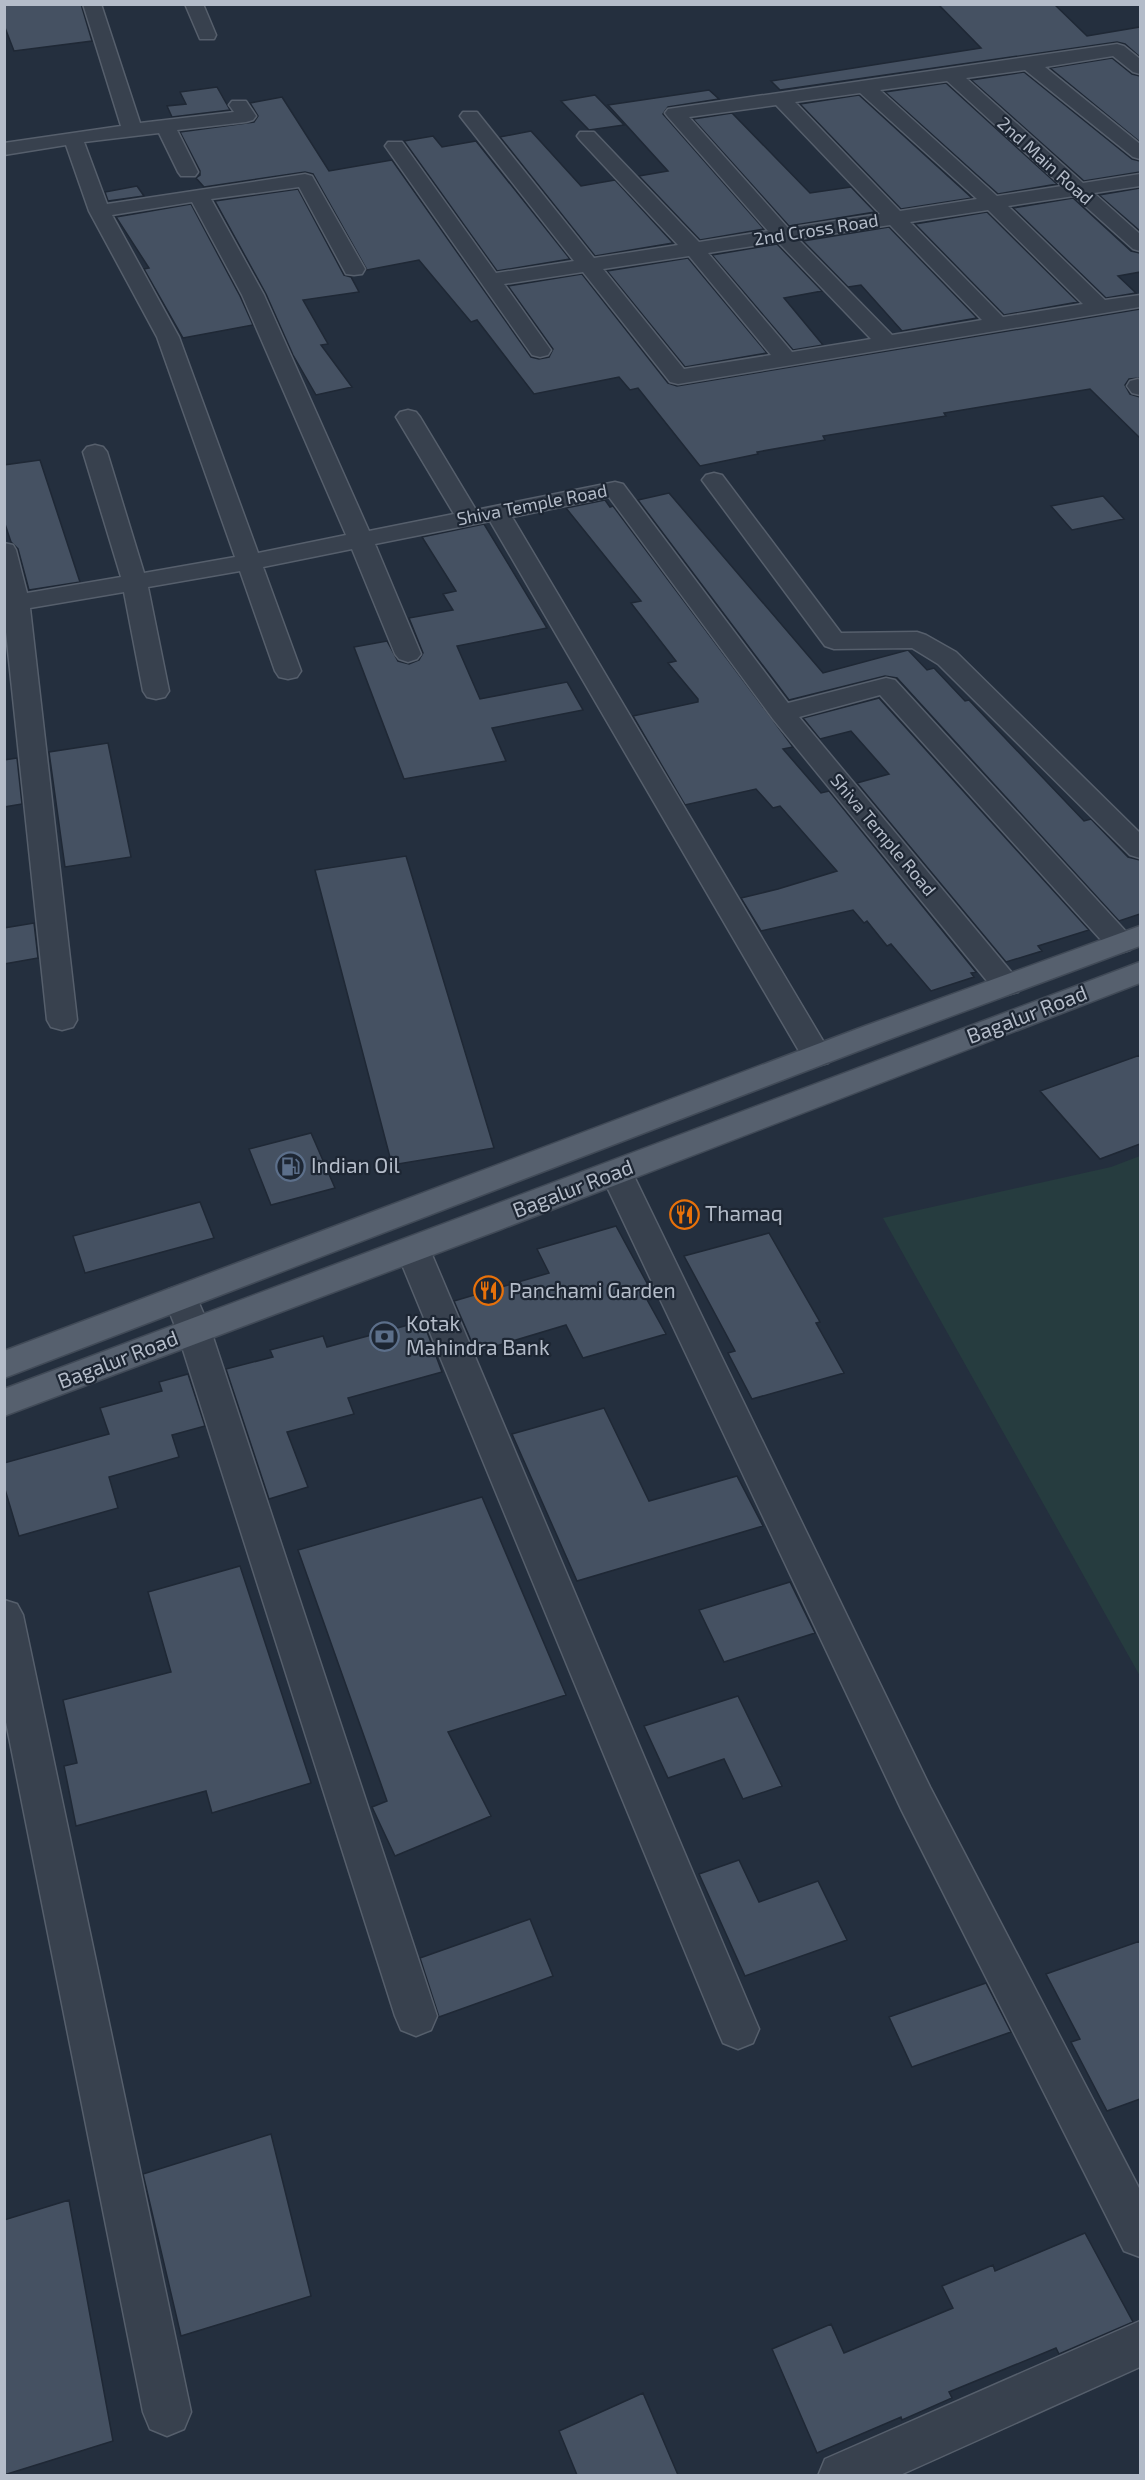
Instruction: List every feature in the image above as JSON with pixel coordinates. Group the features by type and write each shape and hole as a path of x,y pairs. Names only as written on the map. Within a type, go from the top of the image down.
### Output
{"main road":[{"name":"Bagalur Road","path":"4,1403 187,1315 817,1056 1130,940"},
{"name":"Bagalur Road","path":"4,1365 413,1250 1140,972"}],"street":[{"path":"92,4 132,129"},
{"path":"194,4 207,35"},
{"path":"886,342 783,235 675,113 1117,50 1140,68"},
{"path":"1029,64 1140,153"},
{"name":"2nd Main Road","path":"951,75 1076,190 1140,245"},
{"path":"865,87 993,203 1100,308"},
{"path":"780,98 998,325"},
{"path":"470,116 678,377 1140,302"},
{"path":"4,149 132,129 246,118"},
{"path":"165,126 188,172"},
{"path":"587,136 694,249 786,358"},
{"path":"73,138 99,211 168,337 288,671"},
{"path":"395,146 540,350"},
{"path":"99,211 305,180 354,269"},
{"name":"2nd Cross Road","path":"491,280 1140,180"},
{"path":"198,195 253,295 408,654"},
{"path":"408,417 468,517"},
{"path":"95,452 135,583 156,691"},
{"path":"714,480 834,641 917,640 947,658 1140,849"},
{"name":"Shiva Temple Road","path":"11,604 250,562 615,489 782,713 1007,985"},
{"path":"497,512 817,1056"},
{"path":"4,550 62,1020"},
{"path":"782,713 886,686 1130,940"},
{"path":"616,1172 916,1799 1140,2235"},
{"path":"413,1250 738,2029"},
{"path":"187,1315 416,2016"},
{"path":"4,1615 167,2412"},
{"path":"843,2475 1140,2344"}],"green space":[{"path":"1140,1156 1140,1676 883,1218 1111,1167"}],"building":[{"path":"4,4 81,4 92,41 14,51 4,25"},
{"path":"938,4 1054,4 1087,36 1140,27 1140,57 1125,44 1117,42 780,90 771,81 981,48"},
{"path":"1112,58 1132,74 1140,76 1140,142 1050,68"},
{"path":"1024,72 1132,159 1140,161 1140,172 1084,181 971,80"},
{"path":"946,83 1057,184 998,194 885,92"},
{"path":"217,87 230,110 172,117 167,106 186,104 180,92"},
{"path":"709,90 719,99 668,107 663,114 764,229 700,240 639,176 668,171 608,105"},
{"path":"595,95 624,125 589,130 561,101"},
{"path":"859,95 972,198 901,209 800,104"},
{"path":"282,97 329,171 392,160 531,357 539,359 549,357 553,349 508,286 582,274 668,383 677,386 1140,309 1140,378 1129,379 1125,385 1130,394 1140,397 1140,438 1090,389 823,436 825,440 757,452 758,454 700,466 638,388 630,390 619,377 534,394 477,320 471,322 419,260 367,270 313,174 305,172 204,187 196,178 200,175 200,171 180,132 254,122 258,116 250,103"},
{"path":"732,113 810,193 851,187 875,212 789,226 693,119"},
{"path":"531,131 581,186 615,180 673,243 595,256 500,137"},
{"path":"433,136 442,147 476,141 570,259 497,271 404,141"},
{"path":"137,186 144,196 108,201 105,192"},
{"path":"1140,188 1140,231 1099,195"},
{"path":"298,189 344,275 351,277 359,292 303,300 328,344 321,345 352,387 316,395 293,355 266,294 215,201"},
{"path":"1073,198 1131,251 1140,253 1140,272 1118,276 1136,293 1106,298 1013,208"},
{"path":"191,204 253,325 183,338 144,269 149,268 116,217"},
{"path":"987,212 1078,302 1004,315 915,224"},
{"path":"889,227 977,318 902,331 861,285 848,287 803,241"},
{"path":"777,244 822,291 784,298 823,345 793,350 712,255"},
{"path":"688,258 767,353 685,367 607,271"},
{"path":"40,460 80,582 29,590 18,549 11,542 4,521 4,465"},
{"path":"669,493 823,673 908,650 927,670 934,668 965,701 969,700 1084,821 1091,819 1128,857 1140,860 1140,914 1119,921 897,678 885,676 789,700 638,500"},
{"path":"1103,496 1124,519 1072,530 1051,506"},
{"path":"605,500 610,507 613,506 793,747 783,749 821,793 829,791 976,972 971,973 974,977 931,991 891,944 887,946 867,921 864,923 853,910 761,931 741,898 837,871 780,806 773,808 756,789 685,805 633,716 698,702 698,699 668,663 676,661 631,603 641,601 566,508"},
{"path":"484,524 547,628 457,646 480,699 567,682 583,710 492,728 506,761 404,779 354,647 387,641 398,661 409,664 419,660 423,653 409,618 453,610 443,594 456,591 422,537"},
{"path":"879,698 1089,930 1038,946 1042,951 1006,962 857,783 889,774 851,731 820,739 803,718"},
{"path":"108,743 131,857 65,867 49,752"},
{"path":"17,758 22,804 4,807 4,760"},
{"path":"406,856 494,1148 392,1165 315,870"},
{"path":"34,923 38,958 4,964 4,928"},
{"path":"1140,1055 1140,1144 1100,1159 1040,1091"},
{"path":"311,1133 335,1188 271,1205 249,1149"},
{"path":"200,1202 214,1238 85,1273 73,1236"},
{"path":"616,1226 648,1285 640,1287 666,1334 583,1358 566,1325 476,1352 454,1301 549,1273 537,1249"},
{"path":"769,1233 820,1322 816,1323 844,1373 752,1399 728,1353 735,1351 684,1256"},
{"path":"423,1321 442,1372 348,1398 354,1414 287,1432 308,1487 269,1499 226,1369 273,1357 270,1350 323,1336 327,1347"},
{"path":"188,1374 205,1426 172,1435 179,1457 109,1477 118,1508 19,1536 4,1486 4,1463 109,1434 100,1408 162,1391 159,1382"},
{"path":"604,1408 649,1501 737,1476 763,1526 577,1581 512,1434"},
{"path":"482,1497 566,1695 448,1732 491,1816 395,1856 372,1807 387,1801 298,1550"},
{"path":"240,1566 311,1783 212,1813 206,1791 76,1826 64,1766 77,1763 63,1700 171,1672 148,1592"},
{"path":"790,1582 815,1633 724,1662 699,1610"},
{"path":"738,1696 782,1786 743,1799 724,1759 668,1778 644,1726"},
{"path":"739,1860 759,1902 818,1881 847,1940 745,1976 699,1874"},
{"path":"530,1919 553,1976 439,2017 420,1958"},
{"path":"1140,1941 1140,2099 1107,2111 1071,2042 1080,2039 1046,1974"},
{"path":"986,1983 1011,2032 912,2067 889,2017"},
{"path":"271,2134 311,2296 181,2336 143,2174"},
{"path":"69,2200 113,2441 4,2475 4,2220"},
{"path":"1085,2233 1133,2322 1059,2354 1056,2348 949,2392 952,2398 817,2453 772,2349 831,2324 844,2353 953,2308 942,2286 993,2265 995,2271"},
{"path":"643,2393 678,2475 577,2475 559,2431"}],"place":[{"name":"Indian Oil","path":"290,1166"},
{"name":"Thamaq","path":"684,1214"},
{"name":"Panchami Garden","path":"488,1291"},
{"name":"Kotak Mahindra Bank","path":"385,1336"}]}
